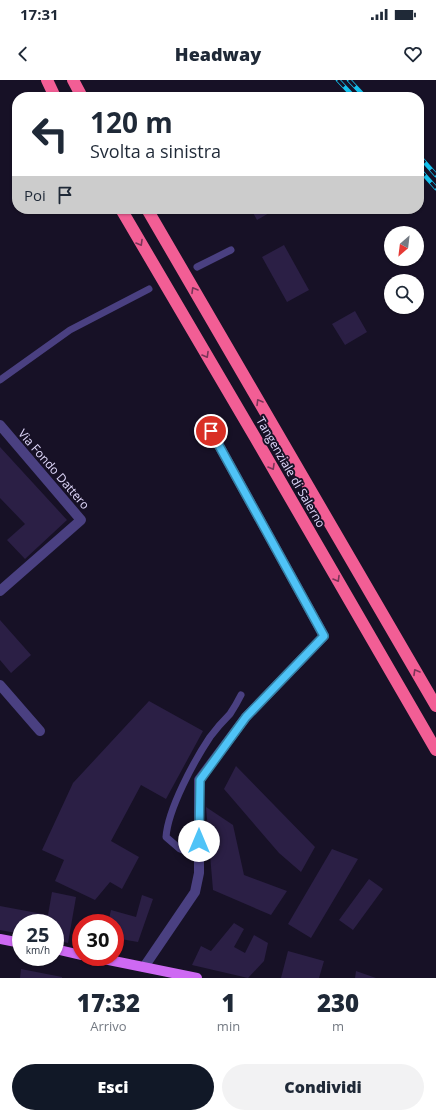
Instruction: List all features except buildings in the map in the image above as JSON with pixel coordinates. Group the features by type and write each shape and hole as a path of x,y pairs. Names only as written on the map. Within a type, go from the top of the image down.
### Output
{"highway":[{"path":"47,80 53,92"},
{"path":"73,80 79,92"},
{"name":"Tangenziale di Salerno","path":"124,214 436,750"},
{"name":"Tangenziale di Salerno","path":"150,214 436,706"}],"main road":[{"path":"0,939 12,941"},
{"path":"124,963 198,978"}],"street":[{"name":"Via Fondo Dattero","path":"0,425 81,520 0,591"},
{"path":"144,967 194,892 199,873 200,780 246,717 324,636 211,431"},
{"path":"0,685 40,731"}],"lane":[{"path":"196,267 231,250"},
{"path":"0,380 70,330 149,289"},
{"path":"199,856 180,849 166,837 167,827 172,810 187,778 210,737 231,712 241,695"}],"railway":[{"path":"338,80 349,92"},
{"path":"349,80 360,92"},
{"path":"424,162 436,175"},
{"path":"424,175 436,188"}],"route":[{"path":"199,841 200,780 246,717 324,636 211,431"}]}
